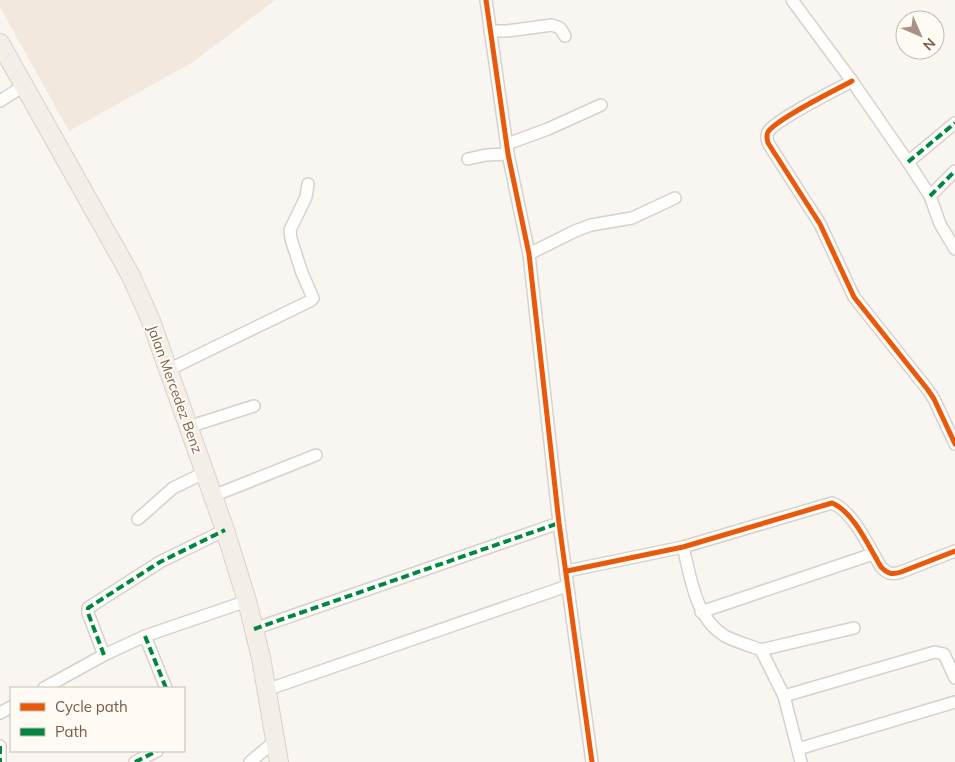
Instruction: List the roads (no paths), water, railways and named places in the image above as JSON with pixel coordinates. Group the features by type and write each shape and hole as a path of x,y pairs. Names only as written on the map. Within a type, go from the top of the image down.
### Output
{"main road":[{"name":"Jalan Mercedez Benz","path":"0,43 131,276 150,321 225,530 246,601 254,629 279,762"}],"street":[{"path":"486,0 507,149 529,254 559,523 592,762"},
{"path":"792,0 852,81 908,162 930,196 940,224 955,249"},
{"path":"490,31 507,31 552,25 560,28 565,36"},
{"path":"852,81 782,120 768,132 766,138 820,224 854,297 928,390 955,444"},
{"path":"0,101 24,85"},
{"path":"468,159 507,149 601,105"},
{"path":"908,162 955,123"},
{"path":"930,196 955,171"},
{"path":"168,370 313,298 290,239 290,230 306,197 308,184"},
{"path":"529,254 590,225 632,218 675,198"},
{"path":"188,427 254,406"},
{"path":"213,496 316,455"},
{"path":"138,518 173,488 204,473"},
{"path":"567,571 683,547 832,503 841,506 849,515 881,567 888,573 894,574 955,551"},
{"path":"254,629 559,523"},
{"path":"104,654 88,613 88,608 160,562 225,530"},
{"path":"683,547 701,612 708,622 726,636 761,650 854,628"},
{"path":"701,612 873,554"},
{"path":"266,690 567,586"},
{"path":"46,687 104,654 145,636 246,601"},
{"path":"145,636 166,687"},
{"path":"761,650 784,696 801,762"},
{"path":"784,696 943,650 955,678"},
{"path":"798,749 955,702"},
{"path":"250,762 275,741"},
{"path":"0,747 0,762"},
{"path":"0,747 7,762"},
{"path":"135,762 155,752"}]}
